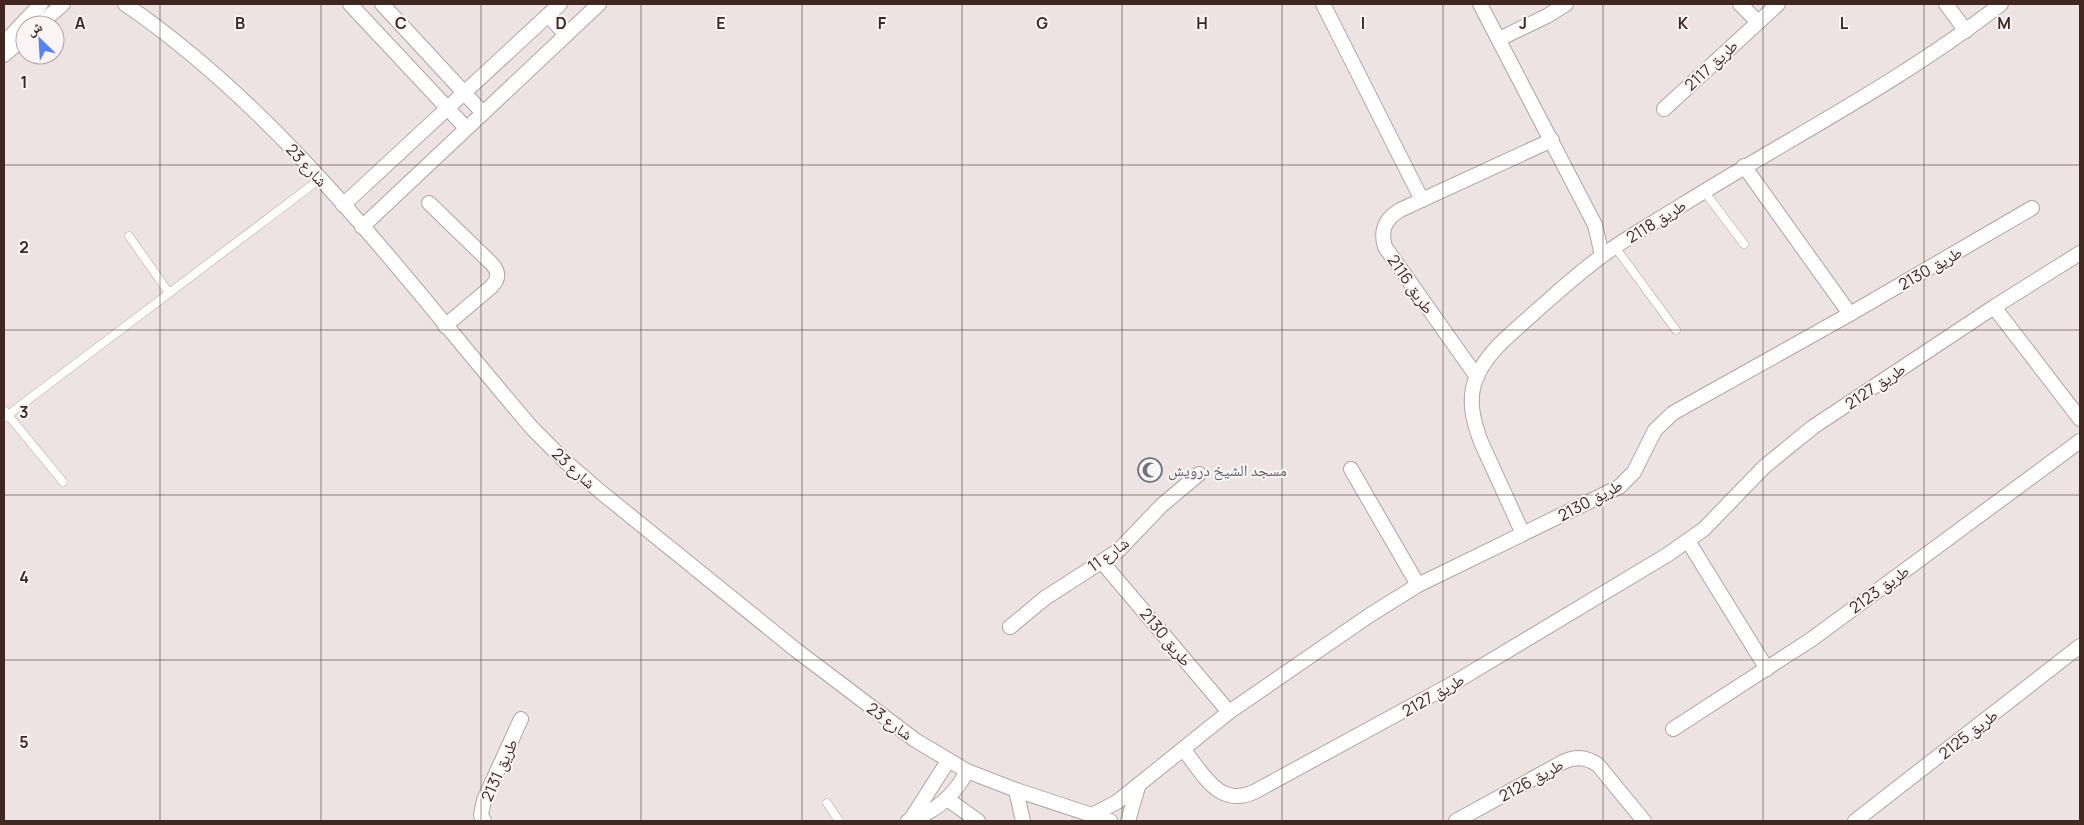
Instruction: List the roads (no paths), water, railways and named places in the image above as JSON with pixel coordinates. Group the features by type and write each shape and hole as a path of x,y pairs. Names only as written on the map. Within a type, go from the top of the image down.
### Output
{"street":[{"path":"4,43 41,4"},
{"path":"50,15 63,4"},
{"name":"شارع 23","path":"125,4 179,45 225,84 290,145 532,428 566,462 595,487 796,650 915,740 968,771 1016,790 1110,821"},
{"path":"350,4 466,128"},
{"path":"382,4 483,113"},
{"path":"343,205 560,4"},
{"path":"362,227 600,4"},
{"path":"1323,4 1422,200"},
{"path":"1480,4 1595,225 1602,255"},
{"path":"1499,40 1547,16 1566,4"},
{"path":"1740,4 1758,22"},
{"name":"طريق 2117","path":"1664,109 1778,4"},
{"path":"1946,4 1966,31"},
{"name":"طريق 2118","path":"1523,534 1475,426 1472,410 1472,393 1477,377 1486,361 1498,346 1571,280 1602,255 1744,166 1915,65 1966,31 2001,4"},
{"path":"548,15 566,35"},
{"path":"380,36 397,20"},
{"path":"4,55 15,46"},
{"name":"طريق 2116","path":"1477,377 1385,247 1383,238 1386,221 1392,214 1552,140"},
{"path":"1744,166 1850,314"},
{"path":"429,203 492,264 498,275 496,282 445,326"},
{"name":"طريق 2130","path":"1092,815 1117,802 1229,712 1370,615 1418,585 1619,487 1634,472 1656,430 1673,413 1850,314 2032,208"},
{"name":"طريق 2127","path":"1183,749 1222,794 1233,797 1244,796 1354,739 1452,684 1688,541 1720,514 1764,467 1796,440 1994,307 2080,253"},
{"path":"1994,307 2080,419"},
{"name":"طريق 2123","path":"1673,730 1812,639 2080,441"},
{"path":"1351,469 1418,585"},
{"name":"شارع 11","path":"1010,627 1044,598 1118,550 1162,504 1199,474"},
{"path":"1688,541 1767,669"},
{"name":"طريق 2130","path":"1102,562 1229,712"},
{"name":"طريق 2125","path":"1856,821 2080,646"},
{"name":"طريق 2131","path":"484,821 481,815 484,800 521,719"},
{"name":"طريق 2126","path":"1456,821 1570,759 1577,758 1592,761 1598,765 1644,821"},
{"path":"910,820 948,761"},
{"path":"910,820 924,815 947,799 955,791 968,771"},
{"path":"1128,821 1139,784"},
{"path":"1016,790 1023,821"},
{"path":"947,799 978,821"}],"lane":[{"path":"63,482 5,414 320,179"},
{"path":"1704,191 1744,244"},
{"path":"129,236 169,293"},
{"path":"1615,247 1676,330"},
{"path":"827,803 838,821"}],"place":[{"name":"مسجد الشيخ درويش","path":"1150,470"}]}
